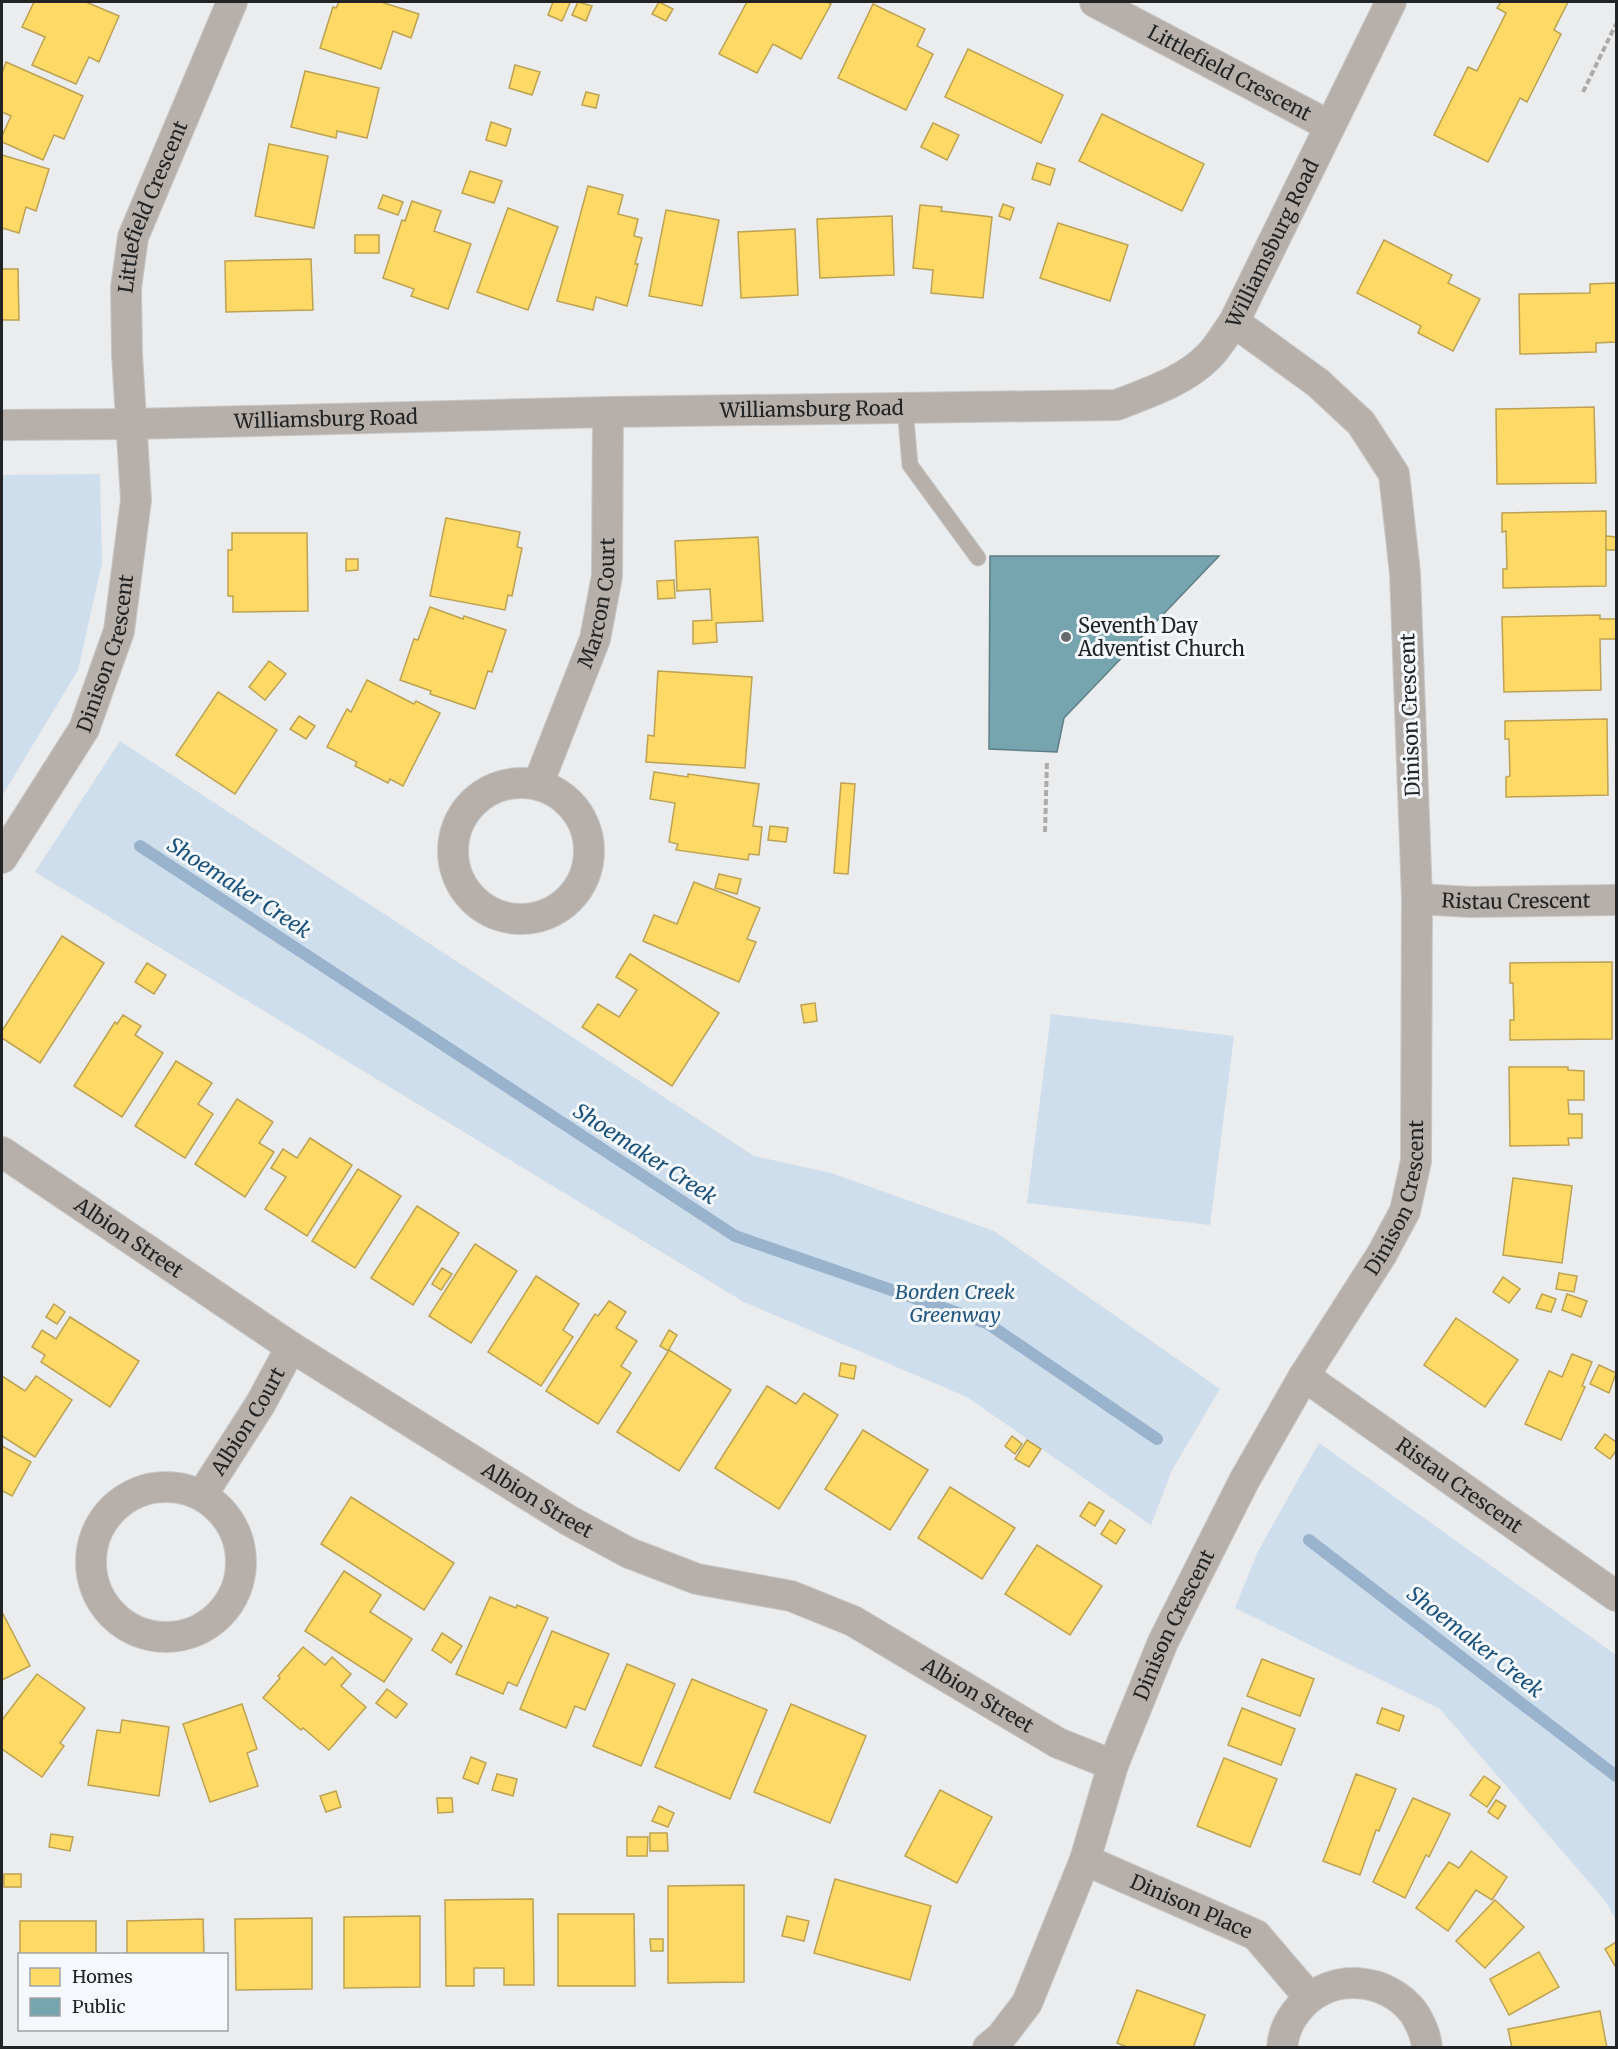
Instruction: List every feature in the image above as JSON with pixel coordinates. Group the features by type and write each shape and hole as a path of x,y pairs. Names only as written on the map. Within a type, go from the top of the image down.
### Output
{"street":[{"name":"Littlefield Crescent","path":"132,424 127,354 126,288 133,237 232,2"},
{"name":"Littlefield Crescent","path":"1095,2 1330,126"},
{"name":"Williamsburg Road","path":"2,425 608,412 1117,405 1172,382 1188,372 1208,357 1234,322 1391,2"},
{"name":"Dinison Crescent","path":"988,2048 1001,2037 1027,2003 1085,1860 1113,1765 1163,1642 1244,1480 1304,1376 1382,1254 1406,1211 1416,1161 1416,899 1405,573 1394,474 1361,423 1318,383 1234,322"},
{"name":"Marcon Court","path":"538,784 595,639 607,576 608,412"},
{"name":"Dinison Crescent","path":"2,858 84,729 119,631 135,500 132,424"},
{"path":"514,783 538,784 550,788 570,802 584,821 590,852 586,875 565,904 544,916 522,920 498,916 482,908 465,891 454,867 453,843 458,825 471,804 490,790 514,783"},
{"name":"Ristau Crescent","path":"1416,899 1471,902 1617,900"},
{"name":"Albion Street","path":"2,1152 291,1347 568,1520 629,1553 697,1579 791,1596 853,1621 1058,1743 1113,1765"},
{"name":"Albion Court","path":"202,1496 261,1403 291,1347"},
{"name":"Ristau Crescent","path":"1304,1376 1617,1596"},
{"name":"Albion Court","path":"178,1487 202,1496 214,1503 231,1523 240,1547 240,1573 233,1596 216,1617 199,1629 174,1636 159,1637 133,1630 118,1620 101,1600 91,1569 93,1543 104,1519 123,1500 147,1489 178,1487"},
{"name":"Dinison Place","path":"1085,1860 1257,1935 1309,1997"},
{"path":"1282,2048 1282,2040 1292,2016 1309,1997 1330,1986 1356,1982 1381,1987 1406,2003 1421,2023 1427,2048"}],"lane":[{"path":"905,408 910,465 978,558"}],"path":[{"path":"1583,92 1617,24"},
{"path":"1045,832 1047,761"}],"green space":[{"path":"100,474 102,563 78,670 2,796 2,475"},
{"name":"Borden Creek Greenway","path":"120,741 754,1156 831,1173 994,1231 1220,1389 1172,1470 1151,1525 967,1397 744,1302 35,872"},
{"path":"1051,1014 1234,1036 1210,1225 1027,1203"},
{"path":"1319,1443 1616,1655 1616,1920 1606,1902 1440,1709 1235,1608 1258,1551"}],"building: Homes":[{"path":"34,2 86,2 119,16 99,62 89,57 76,84 32,65 45,37 22,27"},
{"path":"339,2 381,2 419,14 411,38 393,31 381,69 320,48 333,7 336,8"},
{"path":"553,2 570,3 562,21 548,15"},
{"path":"578,2 592,6 586,21 572,15"},
{"path":"659,2 673,9 666,21 652,14"},
{"path":"747,2 827,2 831,4 801,59 773,44 757,73 719,54"},
{"path":"1501,2 1568,2 1554,30 1561,34 1527,102 1520,98 1488,162 1434,135 1468,67 1477,71 1506,13 1497,8"},
{"path":"873,4 925,29 917,46 933,54 906,110 838,78"},
{"path":"968,49 1063,95 1041,143 945,97"},
{"path":"6,62 83,96 64,139 54,135 43,160 2,142 2,136 11,116 2,112 2,73"},
{"path":"515,65 540,72 532,95 509,88"},
{"path":"305,71 379,88 367,138 337,131 336,138 291,127"},
{"path":"586,92 599,95 596,108 582,105"},
{"path":"1102,114 1204,164 1182,211 1079,161"},
{"path":"491,122 511,129 506,146 486,140"},
{"path":"933,123 959,135 947,160 921,147"},
{"path":"269,144 328,156 314,228 255,216"},
{"path":"2,155 49,169 36,211 26,207 19,233 2,228"},
{"path":"1037,163 1055,169 1050,185 1032,179"},
{"path":"470,171 502,181 494,203 462,193"},
{"path":"588,186 623,195 618,214 638,219 634,236 642,238 627,306 596,297 593,310 557,301"},
{"path":"383,195 403,202 398,215 378,208"},
{"path":"412,201 441,211 434,231 471,244 448,309 411,296 414,289 383,278 402,220 405,221"},
{"path":"1003,204 1014,208 1010,220 999,216"},
{"path":"920,205 942,207 941,211 992,217 983,298 931,293 933,270 913,268"},
{"path":"508,208 558,227 528,310 477,292"},
{"path":"666,210 719,220 702,306 649,296"},
{"path":"892,216 894,275 820,278 817,219"},
{"path":"1058,223 1128,245 1110,301 1040,278"},
{"path":"795,229 798,295 741,298 738,232"},
{"path":"355,235 379,235 379,253 355,253"},
{"path":"1384,240 1452,275 1448,283 1480,299 1453,351 1418,333 1421,326 1357,293"},
{"path":"311,259 313,310 226,312 225,261"},
{"path":"2,269 18,269 19,320 2,320"},
{"path":"1616,283 1616,342 1596,343 1596,352 1520,354 1519,294 1590,293 1590,284"},
{"path":"1594,407 1596,483 1497,484 1496,409"},
{"path":"1606,511 1606,586 1503,588 1503,569 1507,569 1506,531 1502,532 1502,513"},
{"path":"446,518 520,532 517,547 522,548 512,596 508,595 505,610 430,596"},
{"path":"232,533 307,533 308,611 233,612 233,596 228,596 228,550 232,550"},
{"path":"1606,536 1616,537 1616,550 1606,550"},
{"path":"758,537 763,621 716,623 717,642 693,644 693,621 712,620 710,589 677,591 675,541"},
{"path":"346,559 358,559 358,570 346,571"},
{"path":"674,580 675,598 658,599 657,581"},
{"path":"430,607 463,619 464,616 506,630 492,672 488,671 475,709 430,694 431,691 400,680 414,639 418,640"},
{"path":"1600,615 1600,619 1616,619 1616,639 1600,639 1601,690 1504,692 1502,617"},
{"path":"269,661 286,674 265,700 249,687"},
{"path":"658,671 752,677 745,768 646,762 648,735 654,736"},
{"path":"367,680 414,704 416,701 440,713 403,786 390,779 388,783 355,766 357,762 327,747 347,709 351,712"},
{"path":"218,692 277,730 235,794 176,755"},
{"path":"299,716 315,726 306,739 290,729"},
{"path":"1607,719 1608,795 1506,797 1506,777 1510,776 1509,739 1505,739 1505,721"},
{"path":"654,772 688,777 688,774 759,784 753,826 762,827 759,855 749,854 748,860 676,850 678,844 669,842 675,803 650,799"},
{"path":"841,783 855,784 848,874 834,873"},
{"path":"770,826 788,828 786,842 768,840"},
{"path":"719,874 741,879 737,894 715,888"},
{"path":"694,882 760,908 747,939 756,942 739,982 643,941 654,915 677,924"},
{"path":"62,936 104,963 40,1063 2,1038 2,1031"},
{"path":"630,954 719,1013 672,1086 582,1027 598,1004 619,1017 637,990 616,977"},
{"path":"1612,962 1612,1039 1510,1040 1510,1020 1514,1020 1510,963"},
{"path":"147,963 166,975 154,994 135,982"},
{"path":"815,1003 817,1021 804,1023 801,1005"},
{"path":"123,1015 141,1026 135,1035 163,1053 122,1117 74,1086 115,1022 117,1024"},
{"path":"176,1061 212,1083 198,1104 213,1114 185,1158 135,1126"},
{"path":"1509,1067 1568,1067 1568,1070 1584,1071 1584,1100 1568,1100 1569,1114 1582,1114 1582,1138 1568,1138 1569,1145 1510,1146"},
{"path":"237,1099 273,1122 259,1143 274,1152 245,1197 195,1164"},
{"path":"310,1138 352,1165 307,1236 265,1209 286,1177 271,1168 283,1149 297,1158"},
{"path":"358,1169 401,1196 355,1268 312,1241"},
{"path":"1513,1178 1572,1186 1562,1263 1503,1255"},
{"path":"417,1206 459,1233 413,1305 371,1278"},
{"path":"475,1244 517,1271 471,1343 429,1316"},
{"path":"442,1268 452,1274 441,1290 432,1284"},
{"path":"1559,1273 1577,1276 1574,1292 1556,1289"},
{"path":"536,1276 579,1304 563,1330 573,1337 541,1386 488,1352"},
{"path":"1503,1277 1520,1289 1509,1303 1493,1292"},
{"path":"1542,1294 1556,1299 1551,1312 1536,1308"},
{"path":"1567,1294 1587,1301 1581,1317 1562,1310"},
{"path":"609,1301 626,1312 616,1328 637,1341 621,1366 631,1373 598,1424 546,1391 595,1314 598,1316"},
{"path":"54,1304 65,1312 57,1324 46,1317"},
{"path":"70,1317 139,1361 110,1407 41,1362 45,1355 32,1347 42,1330 56,1339"},
{"path":"1456,1318 1518,1360 1485,1407 1424,1365"},
{"path":"669,1330 677,1335 668,1351 660,1346"},
{"path":"669,1350 731,1390 679,1471 617,1432"},
{"path":"1572,1354 1592,1362 1582,1386 1585,1387 1561,1440 1525,1424 1549,1371 1562,1377"},
{"path":"841,1363 856,1366 854,1379 839,1376"},
{"path":"1599,1365 1616,1373 1609,1393 1590,1384"},
{"path":"2,1376 25,1391 36,1376 72,1400 35,1457 2,1436"},
{"path":"767,1386 796,1404 804,1393 838,1415 779,1509 715,1468"},
{"path":"863,1430 928,1470 890,1530 825,1489"},
{"path":"1605,1434 1616,1442 1616,1451 1610,1459 1595,1448"},
{"path":"1012,1436 1022,1444 1015,1454 1005,1446"},
{"path":"1027,1440 1041,1449 1029,1467 1015,1459"},
{"path":"2,1446 31,1462 12,1496 3,1491 2,1494"},
{"path":"950,1487 1015,1528 982,1579 918,1538"},
{"path":"351,1497 454,1563 424,1610 321,1544"},
{"path":"1089,1502 1104,1511 1095,1526 1080,1516"},
{"path":"1110,1520 1125,1530 1116,1544 1101,1534"},
{"path":"1037,1545 1102,1586 1070,1635 1005,1594"},
{"path":"344,1571 381,1595 370,1612 412,1639 384,1682 305,1631"},
{"path":"490,1597 548,1618 517,1686 508,1682 503,1694 456,1674"},
{"path":"2,1612 30,1666 2,1680"},
{"path":"552,1631 609,1654 585,1710 575,1706 566,1728 520,1709"},
{"path":"442,1633 462,1646 451,1663 432,1650"},
{"path":"303,1647 325,1665 332,1657 351,1674 341,1686 366,1707 329,1750 263,1698"},
{"path":"1262,1659 1314,1679 1300,1716 1247,1696"},
{"path":"627,1664 675,1684 641,1766 593,1746"},
{"path":"37,1674 85,1708 60,1743 64,1746 42,1777 2,1749 2,1720"},
{"path":"692,1679 767,1710 730,1799 655,1767"},
{"path":"387,1689 407,1704 396,1718 376,1703"},
{"path":"242,1704 257,1749 247,1753 258,1786 210,1802 183,1724"},
{"path":"791,1704 866,1736 830,1823 754,1792"},
{"path":"1242,1708 1295,1729 1281,1765 1228,1745"},
{"path":"1382,1708 1404,1716 1399,1731 1377,1723"},
{"path":"122,1720 169,1727 159,1796 88,1785 97,1730 120,1733"},
{"path":"471,1757 486,1763 478,1784 463,1778"},
{"path":"1224,1758 1277,1779 1250,1847 1197,1826"},
{"path":"497,1774 517,1779 513,1796 492,1790"},
{"path":"1356,1774 1396,1789 1379,1831 1376,1830 1360,1875 1323,1861"},
{"path":"1484,1776 1500,1787 1487,1807 1470,1795"},
{"path":"940,1790 992,1817 957,1883 905,1856"},
{"path":"336,1791 341,1807 326,1812 320,1796"},
{"path":"437,1798 452,1798 453,1812 438,1813"},
{"path":"1413,1798 1450,1814 1405,1898 1373,1882"},
{"path":"1496,1800 1506,1806 1498,1819 1488,1812"},
{"path":"659,1806 674,1813 668,1827 652,1821"},
{"path":"650,1833 667,1833 668,1851 650,1851"},
{"path":"51,1834 73,1837 70,1851 49,1847"},
{"path":"627,1837 648,1837 647,1856 627,1856"},
{"path":"1471,1851 1507,1877 1492,1900 1476,1890 1448,1931 1416,1908 1449,1862 1459,1868"},
{"path":"4,1874 21,1874 21,1887 4,1887"},
{"path":"835,1879 931,1906 910,1980 814,1953"},
{"path":"744,1885 744,1982 668,1983 668,1886"},
{"path":"533,1899 534,1985 504,1985 504,1968 474,1968 474,1986 446,1986 445,1900"},
{"path":"1495,1900 1524,1927 1485,1968 1456,1941"},
{"path":"558,1914 634,1914 635,1986 558,1986"},
{"path":"420,1916 420,1987 344,1988 344,1917"},
{"path":"787,1916 809,1921 804,1941 782,1936"},
{"path":"312,1918 312,1989 236,1990 235,1919"},
{"path":"203,1919 204,1953 127,1953 127,1921"},
{"path":"20,1921 96,1921 96,1953 20,1953"},
{"path":"650,1939 663,1939 663,1951 651,1951"},
{"path":"1616,1942 1616,1966 1615,1966 1605,1949"},
{"path":"1539,1952 1559,1987 1509,2015 1490,1979"},
{"path":"1137,1990 1205,2015 1193,2048 1130,2048 1117,2043"},
{"path":"1600,2011 1607,2048 1512,2048 1508,2029"}],"building: Public":[{"name":"Seventh Day Adventist Church","path":"990,556 1219,556 1064,718 1057,752 989,749"}],"waterway":[{"name":"Shoemaker Creek","path":"140,846 735,1236 987,1323 1157,1439"},
{"name":"Shoemaker Creek","path":"1309,1540 1616,1776"}],"place":[{"name":"Seventh Day Adventist Church","path":"1066,637"}]}
